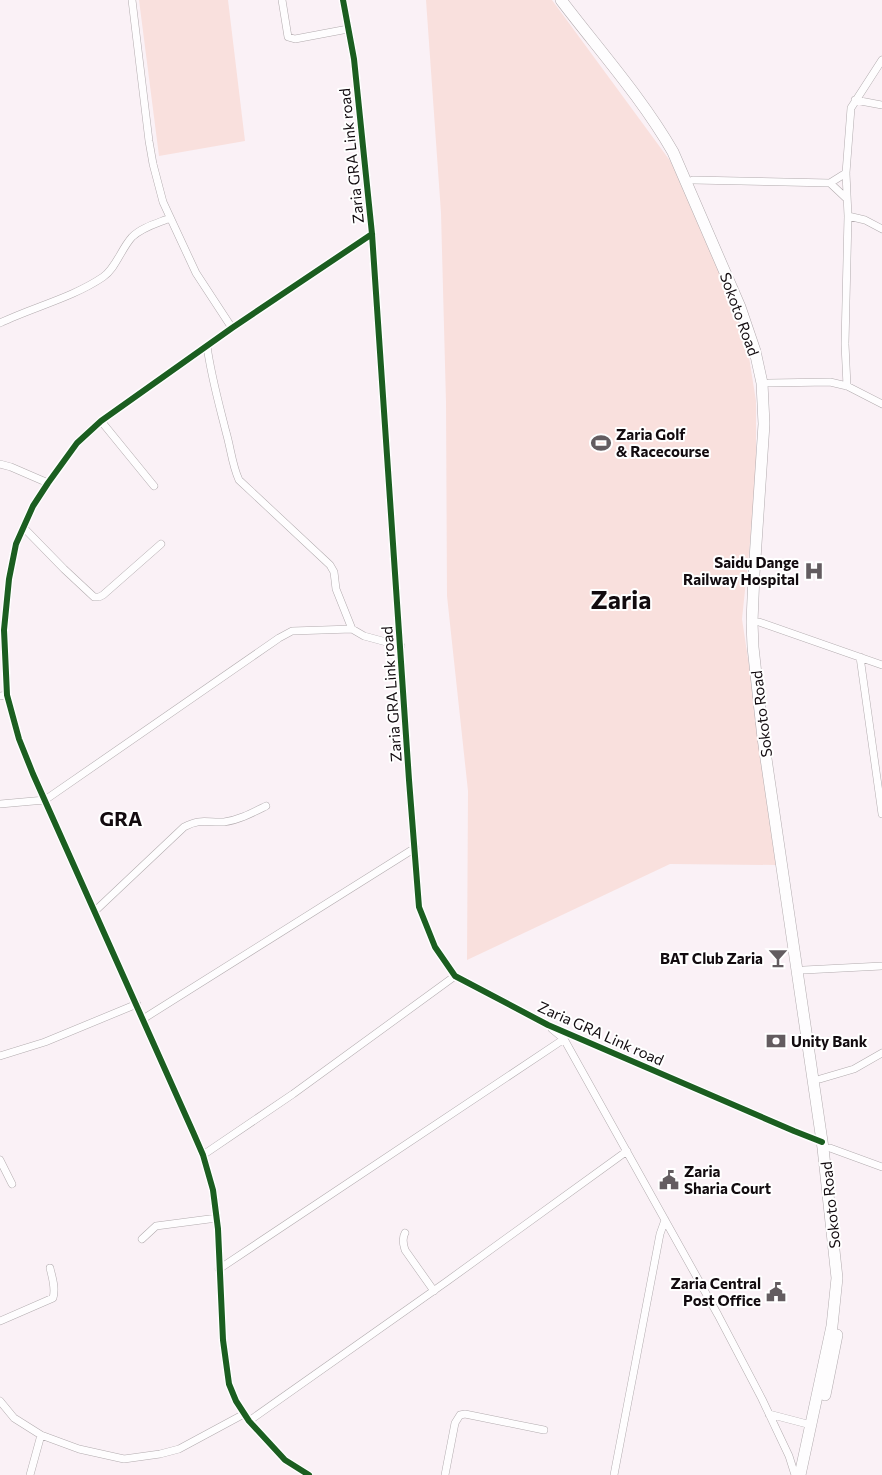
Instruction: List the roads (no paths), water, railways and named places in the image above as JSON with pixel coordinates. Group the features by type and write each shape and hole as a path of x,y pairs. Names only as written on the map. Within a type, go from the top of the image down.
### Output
{"main road":[{"name":"Sokoto Road","path":"561,0 622,79 673,152 740,307 759,368 764,424 754,574 753,647 763,738 843,1257 843,1296 833,1359 807,1475"},
{"name":"Sokoto Road","path":"570,0 671,134 747,305 762,350 768,383 771,432 759,622 770,738 820,1079 837,1278 832,1326 800,1475"}],"street":[{"path":"132,0 152,164 163,202 196,273 232,328"},
{"path":"282,0 288,37 295,39 348,29"},
{"name":"Zaria GRA Link road","path":"342,0 354,59 372,234 419,907 435,947 456,976 548,1025 826,1145 882,1166"},
{"path":"847,386 845,344 848,216 846,173 851,108 882,60"},
{"path":"856,100 882,105"},
{"path":"693,180 830,183 846,173"},
{"path":"830,183 847,199"},
{"path":"848,216 866,220 882,229"},
{"path":"0,323 52,302 101,278 110,270 133,236 170,218"},
{"path":"309,1475 285,1460 249,1421 236,1401 229,1384 222,1340 217,1218 214,1190 202,1155 137,1004 19,738 4,695 4,630 9,579 16,544 34,506 48,483 78,443 101,421 232,328 372,234"},
{"path":"207,346 212,378 233,465 239,480 330,566 334,572 336,590 352,629"},
{"path":"768,383 830,382 847,386 882,404"},
{"path":"101,421 154,486"},
{"path":"0,464 48,483"},
{"path":"24,528 64,569 97,598 103,595 161,544"},
{"path":"759,622 882,665"},
{"path":"0,804 45,800 279,638 292,631 352,629 364,636 400,646"},
{"path":"860,657 882,814"},
{"path":"95,911 184,827 199,821 223,822 234,820 266,806"},
{"path":"143,1019 415,848"},
{"path":"804,970 882,966"},
{"path":"202,1155 293,1094 456,976"},
{"path":"0,1056 45,1042 137,1004"},
{"path":"548,1025 564,1040 718,1315 769,1414 789,1456 795,1475"},
{"path":"219,1269 564,1040"},
{"path":"820,1079 854,1068 882,1053"},
{"path":"249,1421 434,1291 627,1151"},
{"path":"0,1160 12,1184"},
{"path":"142,1240 156,1226 217,1218"},
{"path":"614,1475 660,1234 665,1220"},
{"path":"405,1233 403,1242 405,1250 434,1291"},
{"path":"0,1321 53,1298 55,1295 50,1268"},
{"path":"0,1402 14,1418 41,1436 79,1449 124,1459 160,1454 178,1449 244,1414"},
{"path":"769,1414 811,1425"},
{"path":"445,1475 455,1423 460,1415 474,1415 544,1430"},
{"path":"30,1475 41,1436"}],"place":[{"name":"Zaria Golf & Racecourse","path":"601,443"},
{"name":"Saidu Dange Railway Hospital","path":"814,571"},
{"name":"BAT Club Zaria","path":"778,958"},
{"name":"Unity Bank","path":"776,1041"},
{"name":"Zaria Sharia Court","path":"669,1180"},
{"name":"Zaria Central Post Office","path":"776,1292"}],"district":[{"name":"Zaria","path":"621,599"},
{"name":"GRA","path":"121,818"}]}
